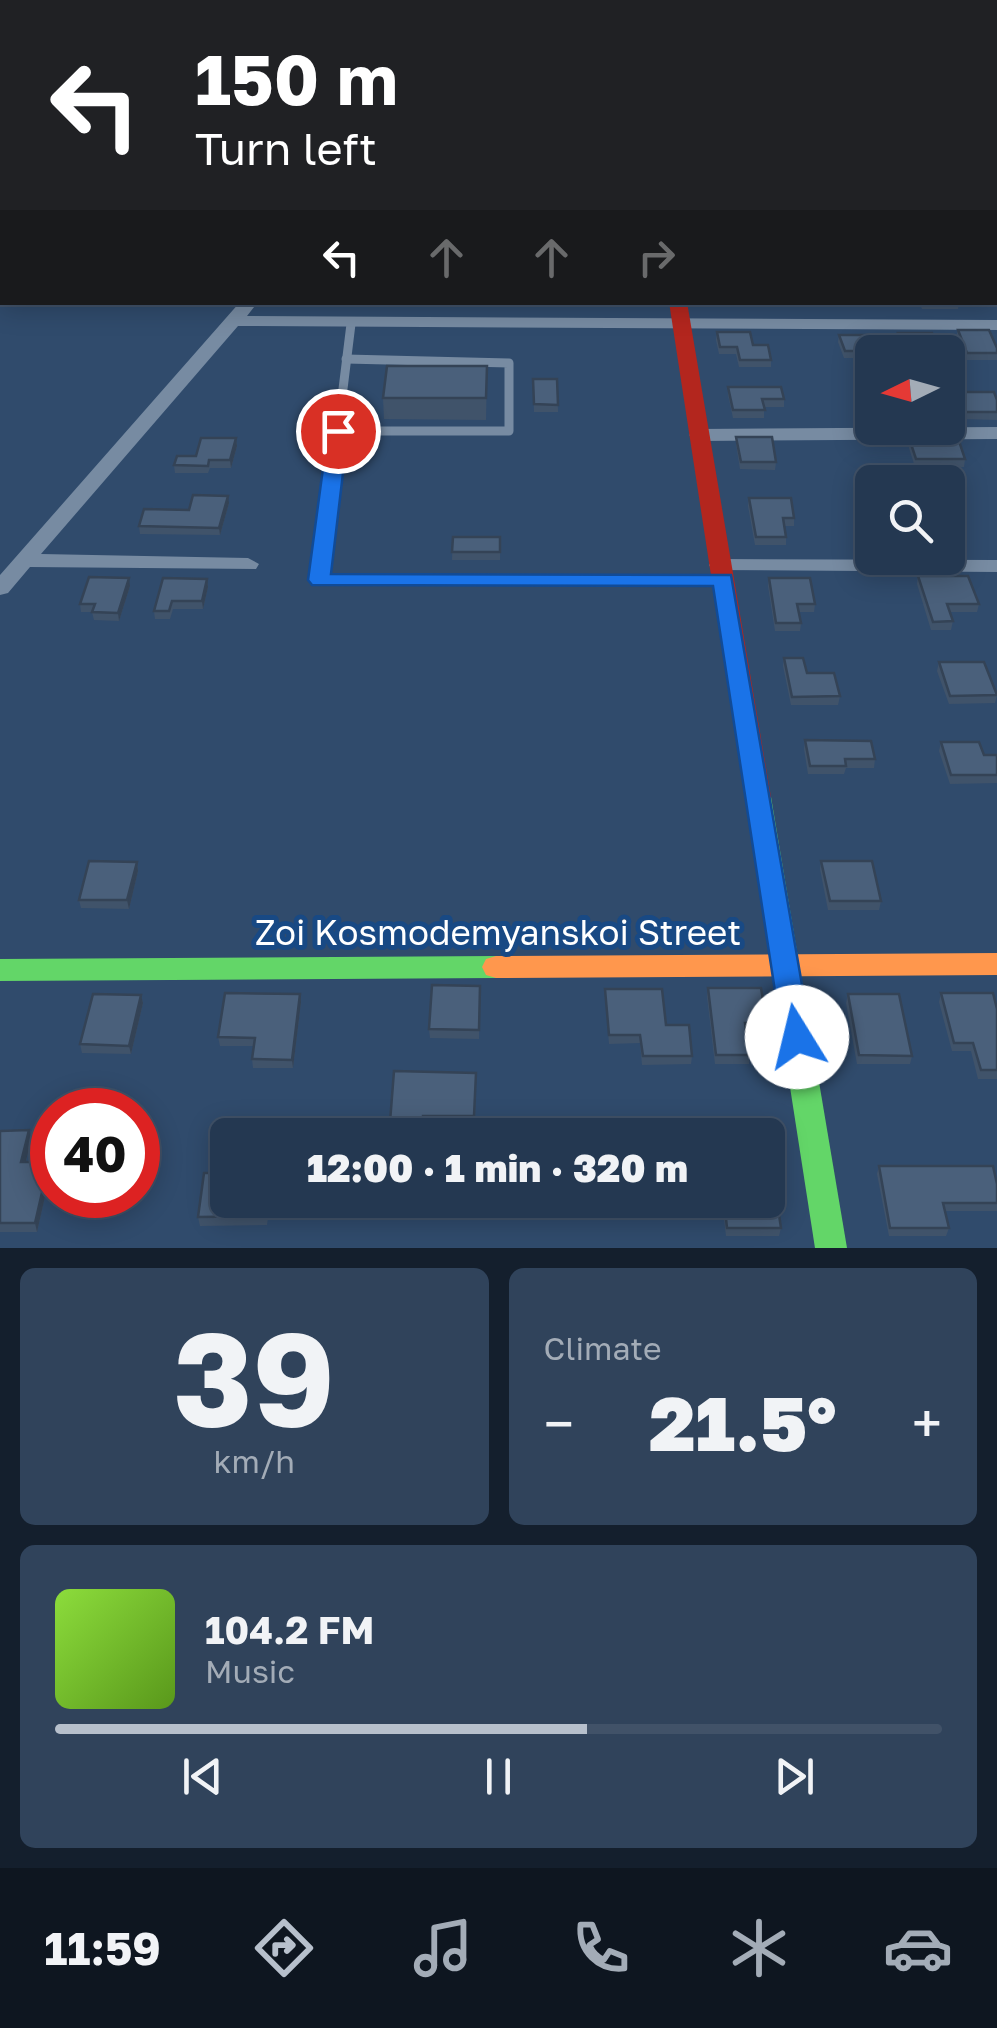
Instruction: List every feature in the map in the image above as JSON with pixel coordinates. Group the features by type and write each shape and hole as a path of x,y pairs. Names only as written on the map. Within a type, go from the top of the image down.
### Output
{"street":[{"path":"0,588 248,305"},
{"path":"235,321 351,324 680,314 997,325"},
{"path":"680,314 830,1248"},
{"path":"699,435 997,433"},
{"path":"24,560 248,564"},
{"path":"722,572 997,566"},
{"name":"Zoi Kosmodemyanskoi Street","path":"0,970 997,964"}],"lane":[{"path":"351,324 320,580 722,572"},
{"path":"338,431 509,432 509,363 346,359"}],"building":[{"path":"958,330 989,330 997,353 967,353 965,335"},
{"path":"717,332 750,332 753,345 768,345 771,360 740,360 737,347 720,347"},
{"path":"898,333 933,335 899,335"},
{"path":"839,335 855,335 855,351 845,351"},
{"path":"387,366 487,366 486,398 383,398"},
{"path":"533,379 557,379 558,405 534,404"},
{"path":"728,387 781,387 784,399 762,399 765,410 733,410"},
{"path":"965,392 994,392 997,412 965,412"},
{"path":"736,437 772,437 776,462 741,462"},
{"path":"201,438 236,438 230,460 209,460 208,466 174,465 177,456 196,456"},
{"path":"911,445 960,445 965,459 916,459"},
{"path":"193,495 228,496 219,528 139,526 144,509 189,510"},
{"path":"749,498 791,498 794,518 783,518 786,537 756,537"},
{"path":"453,537 500,537 500,552 452,552"},
{"path":"918,576 968,576 979,604 947,604 953,621 933,622"},
{"path":"89,577 129,578 118,613 92,612 95,604 80,604"},
{"path":"163,578 207,579 202,601 172,601 169,611 154,611"},
{"path":"769,578 810,578 815,604 797,604 801,623 776,623"},
{"path":"784,658 803,658 807,673 834,673 840,696 792,697"},
{"path":"939,662 984,662 997,695 950,696"},
{"path":"805,740 871,741 875,759 845,759 846,766 810,766"},
{"path":"941,742 979,742 984,755 997,755 997,775 951,775"},
{"path":"89,861 137,862 127,900 79,900"},
{"path":"821,861 872,861 881,901 830,901"},
{"path":"432,985 480,986 479,1030 429,1029"},
{"path":"708,988 761,988 767,1023 745,1023 750,1055 716,1055"},
{"path":"605,989 662,989 666,1025 689,1025 692,1056 643,1056 640,1035 609,1035"},
{"path":"225,993 300,994 292,1060 252,1059 255,1038 218,1037"},
{"path":"941,993 993,993 997,1009 997,1070 981,1070 973,1043 954,1043"},
{"path":"93,994 141,995 129,1046 80,1044"},
{"path":"848,994 899,994 912,1056 859,1055"},
{"path":"394,1071 476,1073 474,1116 390,1118"},
{"path":"29,1130 21,1162 30,1162 30,1218 36,1218 35,1223 0,1223 0,1131"},
{"path":"879,1166 993,1166 997,1203 943,1203 949,1228 890,1228"},
{"path":"204,1173 210,1173 210,1217 198,1217"},
{"path":"726,1218 779,1218 781,1228 727,1228"}],"traffic: fast":[{"path":"758,797 831,1248"},
{"path":"0,970 496,967"}],"traffic: slow":[{"path":"496,967 997,964"}],"traffic: jam":[{"path":"678,305 758,797"}],"route":[{"path":"338,431 320,580 723,580 797,1037"}]}
